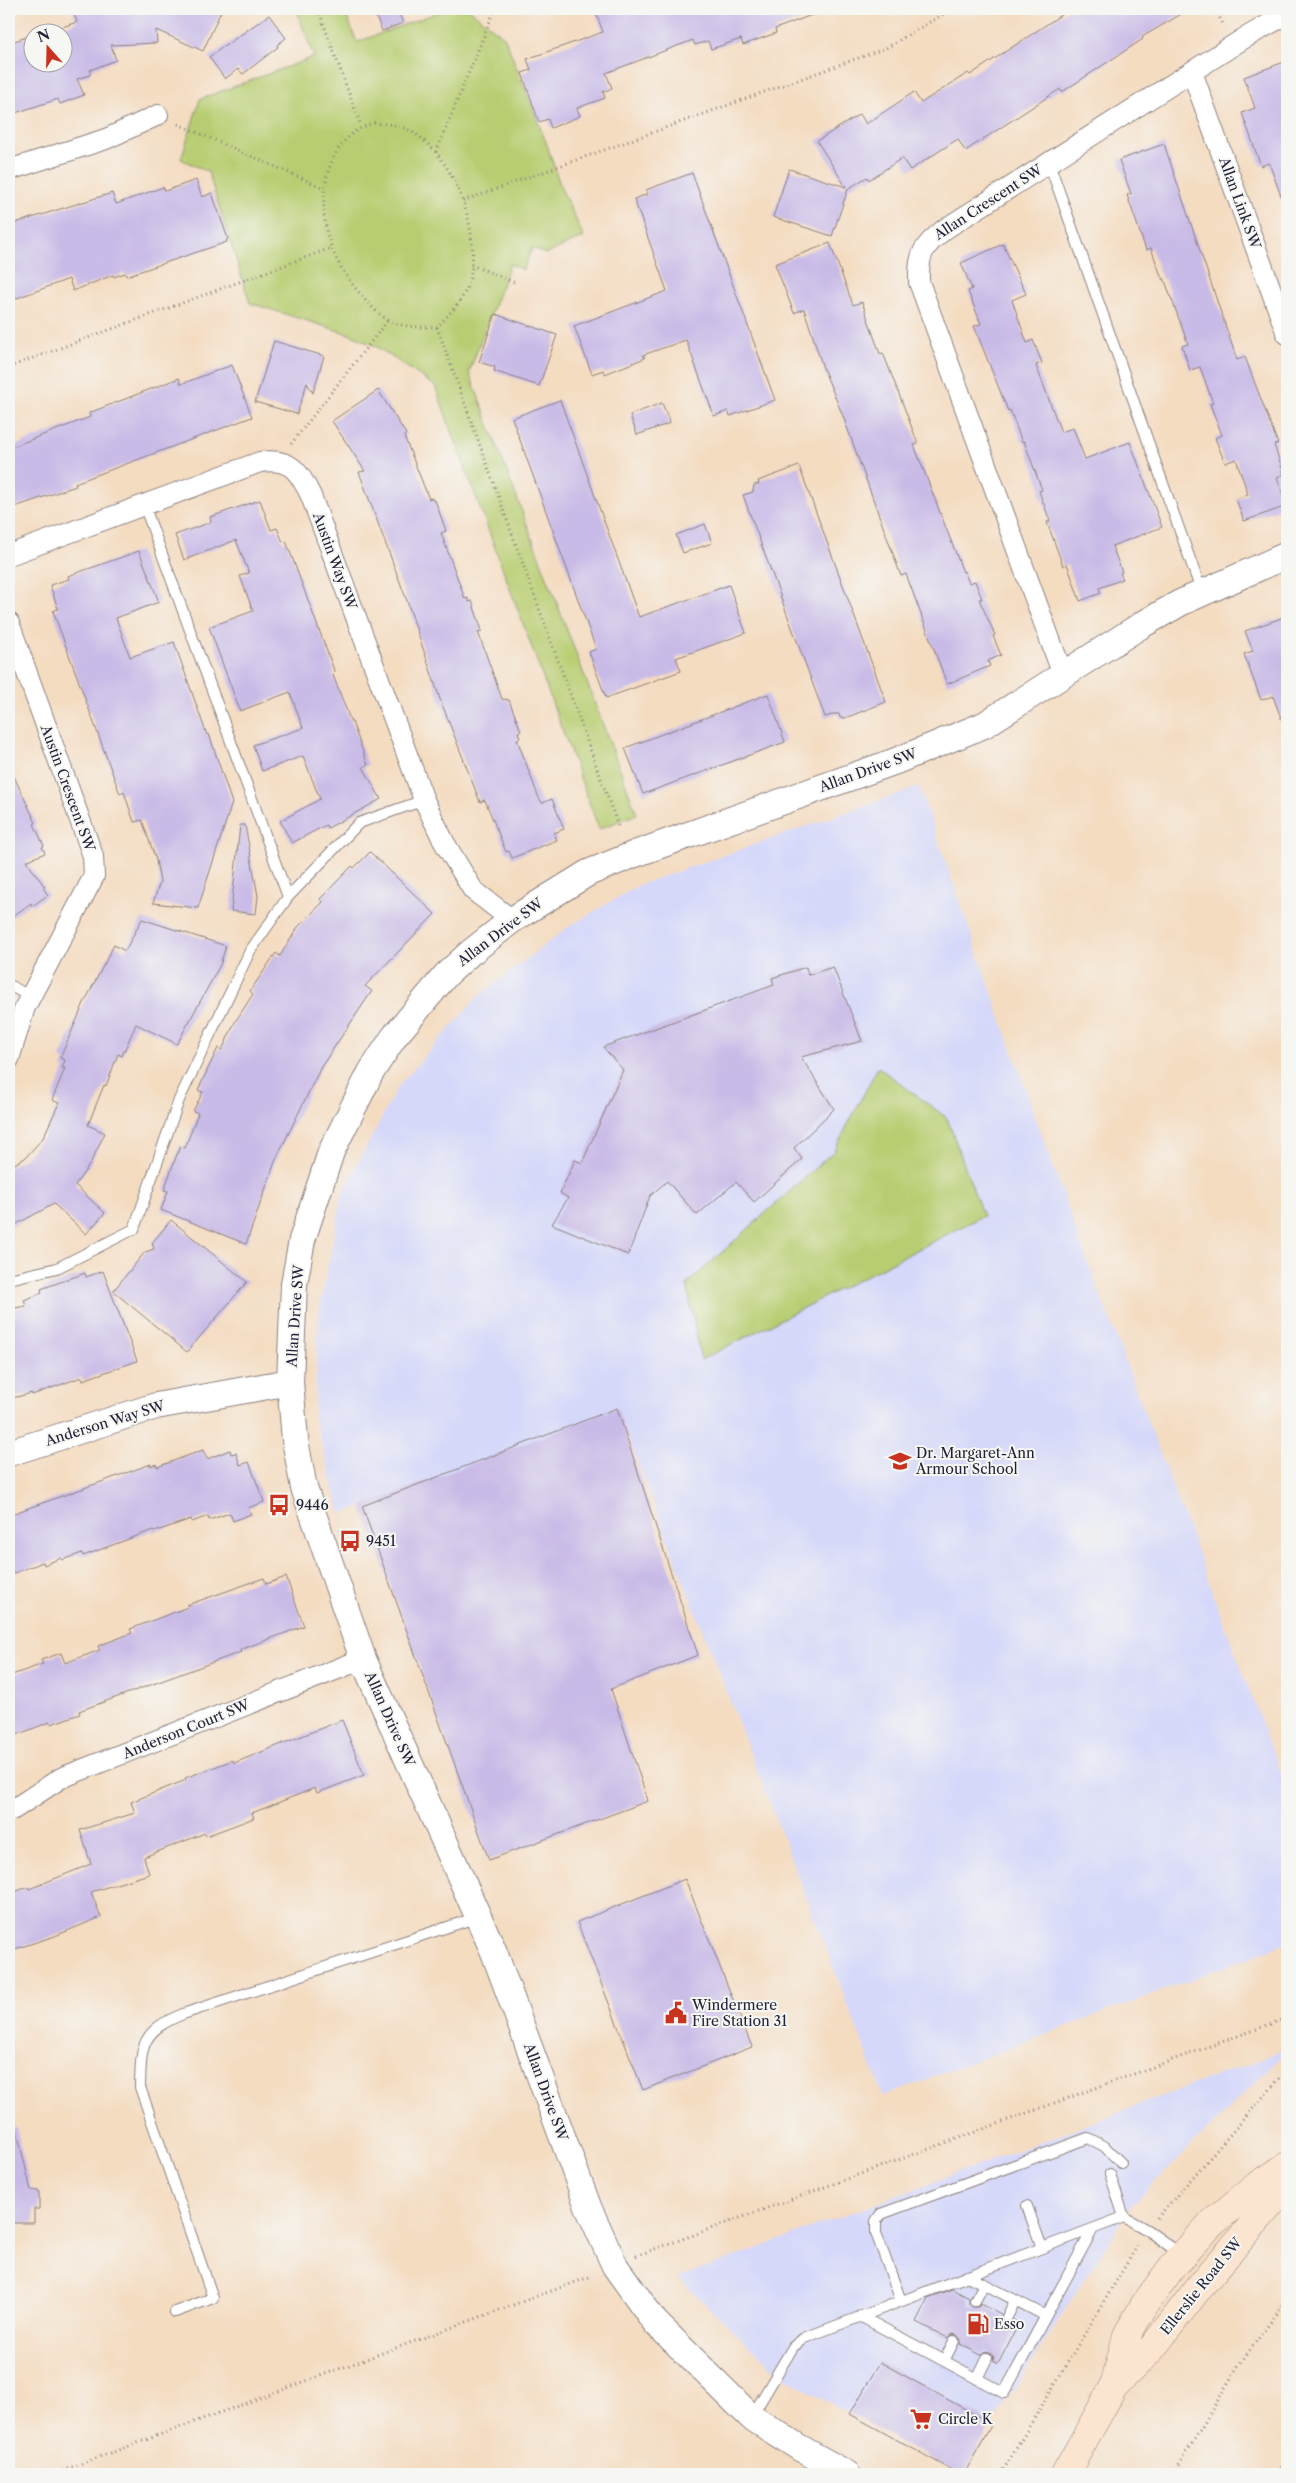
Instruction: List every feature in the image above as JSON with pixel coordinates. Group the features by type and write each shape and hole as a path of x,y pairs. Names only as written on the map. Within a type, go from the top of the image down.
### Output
{"main road":[{"name":"Ellerslie Road SW","path":"1065,2474 1114,2386 1127,2335 1145,2304 1211,2224 1254,2188 1287,2166"},
{"name":"Ellerslie Road SW","path":"1114,2386 1153,2347 1206,2279 1287,2185"}],"street":[{"name":"Allan Crescent SW","path":"1063,675 919,282 918,260 929,241 1192,72 1287,14"},
{"name":"Allan Link SW","path":"1192,72 1287,334"},
{"path":"9,170 106,139 158,115"},
{"path":"9,555 260,462 278,460"},
{"name":"Austin Way SW","path":"278,460 291,466 302,478 311,496 424,800 444,842 473,890 512,920"},
{"name":"Allan Drive SW","path":"847,2474 800,2448 751,2417 655,2322 615,2266 588,2209 494,1952 363,1659 304,1488 295,1440 290,1382 294,1284 300,1249 331,1152 371,1072 394,1037 420,1003 470,953 512,920 588,873 634,854 896,761 984,726 1140,626 1202,593 1287,555"},
{"name":"Austin Crescent SW","path":"9,624 93,856 94,876 25,1008 9,1059"},
{"name":"Anderson Way SW","path":"9,1453 156,1406 290,1382"},
{"name":"Anderson Court SW","path":"14,1809 61,1778 363,1659"}],"lane":[{"path":"1049,163 1202,593"},
{"path":"144,505 288,897"},
{"path":"9,1279 57,1268 134,1229 179,1100 250,951 288,897 359,823 424,800"},
{"path":"9,985 31,997"},
{"path":"175,2312 213,2298 140,2087 141,2055 150,2033 162,2022 183,2014 478,1917"},
{"path":"901,2301 876,2233 876,2221 881,2214 1088,2138 1104,2146 1122,2163"},
{"path":"1110,2174 1124,2217 1147,2230 1183,2256"},
{"path":"1027,2206 1042,2248"},
{"path":"751,2417 793,2347 804,2338 1124,2217"},
{"path":"860,2316 1004,2394 1093,2228"},
{"path":"967,2276 1046,2316"},
{"path":"975,2301 984,2284"},
{"path":"1007,2318 1015,2301"},
{"path":"944,2361 954,2341"},
{"path":"977,2379 987,2358"},
{"path":"1283,2474 1287,2468"}],"path":[{"path":"318,9 361,126"},
{"path":"436,152 495,9"},
{"path":"463,201 886,48 952,9"},
{"path":"158,115 324,188"},
{"path":"374,123 404,128 418,136 436,152 450,173 463,201 470,227 473,250 468,286 460,302 437,327 413,327 388,320 356,288 341,268 331,248 325,213 324,188 338,148 348,135 361,126 374,123"},
{"path":"9,366 331,248"},
{"path":"471,265 514,282"},
{"path":"278,460 388,320"},
{"path":"437,327 618,826"},
{"path":"53,2474 615,2266 637,2255 1287,2018"},
{"path":"1001,2474 1147,2230 1287,2070"},
{"path":"1174,2474 1238,2366 1287,2300"}],"shaded area":[{"name":"Dr. Margaret-Ann Armour School","path":"919,787 1076,1231 1287,1790 1287,1943 883,2096 617,1409 341,1514 314,1417 319,1312 342,1194 398,1086 481,994 568,927 639,885"},
{"path":"1287,2049 1132,2205 992,2424 964,2474 959,2474 780,2375 678,2278"}],"green space":[{"path":"296,9 344,9 357,42 447,9 469,9 505,38 547,145 561,188 584,237 546,254 532,248 523,270 510,264 469,372 637,814 599,829 435,386 377,347 352,335 250,303 208,172 181,159 200,99 314,57"},
{"path":"878,1067 947,1118 983,1216 701,1360 687,1284 834,1151"}],"building":[{"path":"72,9 222,9 203,51 156,30 157,43 111,45 116,60 90,70 90,75 77,79 84,95 60,104 58,99 9,115 9,47 13,46 12,42 22,38 22,72 72,72 72,24 77,22"},
{"path":"373,9 397,9 403,23 382,31"},
{"path":"606,9 825,10 775,29 776,33 743,45 741,39 711,49 708,41 695,45 693,40 606,73 612,88 603,92 605,98 577,108 580,116 551,128 548,119 539,122 522,73 531,70 527,59 603,32 596,13"},
{"path":"1070,9 1190,9 1142,37 1143,39 1062,92 1060,89 965,151 958,139 910,170 902,158 869,180 867,177 848,189 832,236 773,217 789,169 846,187 817,141 860,114 866,124 914,92 921,103 968,73 970,75"},
{"path":"269,15 286,38 277,45 278,47 243,74 238,69 225,79 209,57"},
{"path":"1287,61 1287,207 1285,207 1269,163 1261,166 1242,113 1255,108 1244,77"},
{"path":"1164,144 1237,360 1245,357 1278,444 1274,445 1284,474 1277,477 1287,506 1244,521 1236,499 1248,494 1236,459 1225,463 1215,438 1222,435 1210,404 1213,403 1200,367 1190,370 1182,346 1188,344 1151,248 1146,250 1127,195 1131,194 1119,160"},
{"path":"692,173 775,400 730,416 728,411 714,416 686,340 643,355 645,358 605,374 603,370 592,374 574,326 667,291 634,199 648,194 646,190"},
{"path":"196,180 202,197 212,193 228,239 226,240 227,242 126,276 125,273 114,277 113,275 73,291 69,279 9,301 9,225 112,193 116,204 163,187 165,191"},
{"path":"830,243 853,305 862,302 880,354 883,353 918,444 914,445 963,572 969,583 975,581 982,599 979,599 995,635 993,636 1001,655 988,661 990,666 947,684 906,574 901,576 843,416 823,368 804,309 794,313 775,264"},
{"path":"1003,244 1026,294 1012,300 1027,343 1033,340 1042,363 1036,365 1061,432 1073,428 1085,459 1130,442 1162,527 1112,546 1123,579 1099,588 1101,593 1080,601 1067,564 1063,566 1047,522 1050,521 1039,491 1042,490 1024,441 1022,442 1010,410 1008,411 974,326 981,324 968,291 972,289 961,263"},
{"path":"495,314 557,335 539,386 494,371 495,367 479,362"},
{"path":"274,341 324,356 313,393 307,383 297,414 255,402"},
{"path":"232,365 252,417 75,483 76,486 9,509 9,448 90,417 89,413 179,378 181,384"},
{"path":"378,390 406,434 404,436 429,499 435,500 446,531 441,533 465,599 468,598 469,602 472,601 482,631 478,632 502,699 509,700 521,731 518,732 520,738 517,739 538,796 542,803 552,799 564,829 554,833 557,840 512,858 509,851 506,852 485,800 480,802 440,699 407,601 359,472 365,471 332,421"},
{"path":"560,400 639,617 729,585 746,633 676,658 681,671 606,698 589,652 596,649 512,418"},
{"path":"662,403 670,423 637,435 630,415"},
{"path":"799,466 886,702 845,718 840,718 839,714 825,717 743,495 753,492 754,485 759,484 758,481"},
{"path":"260,500 271,530 277,528 283,542 286,541 334,670 333,675 368,765 363,767 381,799 328,828 326,825 292,843 280,821 320,799 303,756 262,771 253,745 303,728 290,692 240,711 209,627 253,611 240,576 249,573 236,540 184,560 175,535 211,522 210,517"},
{"path":"705,524 712,543 683,553 676,535"},
{"path":"139,551 159,602 116,618 130,657 174,642 207,735 209,734 232,803 198,908 153,903 160,882 156,860 142,820 134,822 124,792 120,794 53,611 58,609 50,585 69,579 68,576"},
{"path":"1287,616 1287,729 1285,729 1273,696 1261,700 1244,654 1253,651 1245,631"},
{"path":"768,694 785,742 643,794 625,748"},
{"path":"9,766 36,823 34,824 44,846 42,847 45,853 26,861 45,887 43,888 48,895 32,906 31,903 9,919"},
{"path":"240,825 245,825 258,896 256,914 231,911"},
{"path":"370,852 435,914 365,986 372,991 321,1067 276,1159 246,1244 161,1210 168,1191 164,1190 180,1146 185,1148 198,1113 193,1111 203,1092 198,1090 218,1048 222,1050 235,1022 253,994 250,991 276,953 280,956 298,927 323,902 320,899 352,866 354,868"},
{"path":"142,919 226,946 220,965 177,1044 136,1024 122,1056 118,1054 88,1125 105,1133 90,1164 75,1185 105,1213 86,1234 54,1204 9,1228 9,1167 25,1158 43,1138 59,1103 52,1100 65,1068 62,1068 65,1060 60,1058 84,1003 114,945 125,951"},
{"path":"806,967 808,975 833,967 862,1041 801,1057 834,1109 794,1148 802,1159 754,1202 736,1182 697,1215 667,1181 650,1196 628,1255 552,1224 568,1198 560,1193 575,1160 582,1163 623,1070 603,1047 774,985 772,978"},
{"path":"171,1220 247,1282 187,1352 113,1291 145,1252 154,1249 152,1243"},
{"path":"103,1271 137,1361 83,1380 82,1377 32,1395 32,1393 9,1399 9,1309 26,1306 24,1300 42,1293 41,1289 85,1273 86,1277"},
{"path":"617,1408 698,1655 611,1689 648,1801 489,1860 362,1506"},
{"path":"203,1450 207,1459 230,1450 231,1454 236,1453 240,1465 249,1462 264,1502 248,1508 251,1514 233,1521 230,1513 209,1520 208,1516 192,1522 191,1519 154,1532 153,1530 83,1556 82,1553 62,1560 61,1558 44,1565 43,1562 9,1575 9,1515 151,1464 151,1466 156,1464 157,1467"},
{"path":"286,1577 304,1626 240,1650 241,1652 79,1711 80,1714 51,1724 50,1722 9,1738 9,1676 43,1664 41,1660 61,1653 65,1663 100,1650 98,1646 132,1633 130,1629 188,1607 187,1605 264,1578 266,1584"},
{"path":"342,1720 364,1775 317,1793 315,1788 252,1813 254,1818 206,1836 205,1833 144,1857 149,1874 91,1892 101,1917 55,1936 9,1951 9,1894 28,1887 29,1889 91,1864 80,1830 135,1813 131,1802 186,1780 185,1778 233,1760 234,1763"},
{"name":"Windermere Fire Station 31","path":"685,1879 752,2047 643,2090 577,1922"},
{"path":"16,2128 31,2190 39,2191 39,2209 34,2209 34,2223 9,2223 9,2129"},
{"path":"952,2289 969,2298 969,2304 972,2307 978,2307 981,2304 1001,2314 1004,2323 1008,2324 1013,2320 1019,2323 998,2364 993,2361 994,2357 990,2352 986,2351 981,2355 960,2344 961,2340 957,2335 953,2334 948,2338 916,2322 928,2298"},
{"name":"Circle K","path":"880,2362 992,2424 964,2474 959,2474 850,2414"}],"place":[{"name":"Dr. Margaret-Ann Armour School","path":"900,1461"},
{"name":"9446","path":"279,1505"},
{"name":"9451","path":"350,1541"},
{"name":"Windermere Fire Station 31","path":"676,2013"},
{"name":"Esso","path":"978,2324"},
{"name":"Circle K","path":"921,2419"}]}
